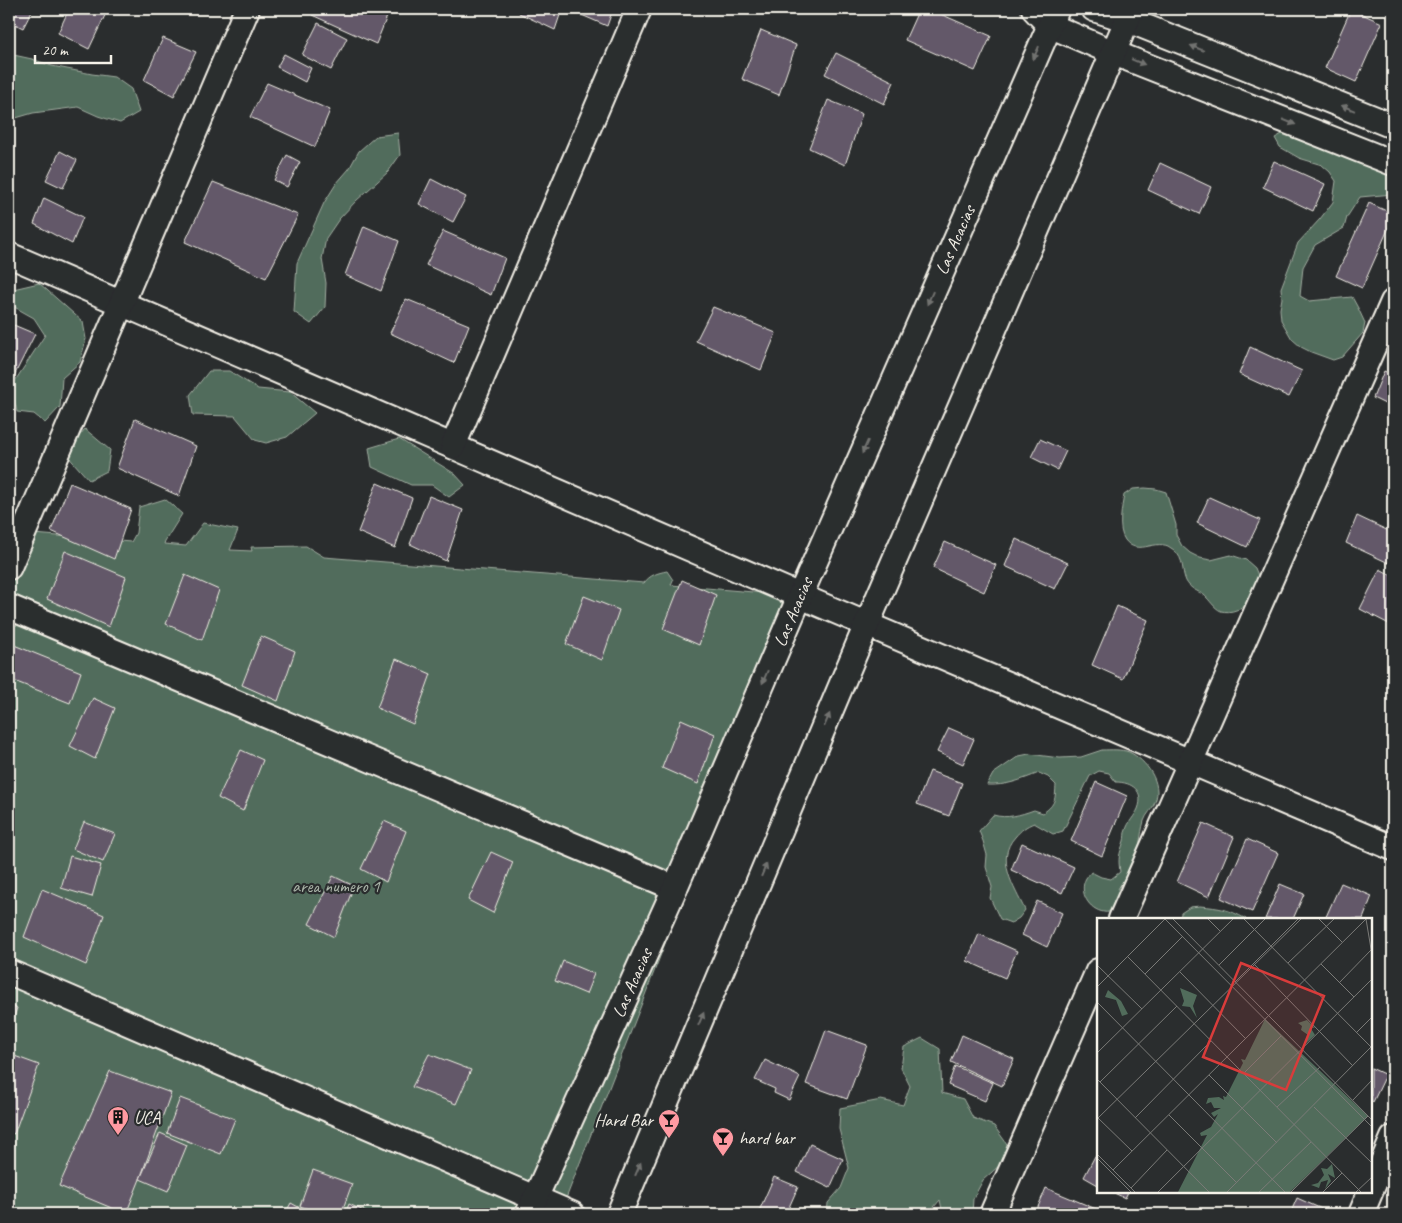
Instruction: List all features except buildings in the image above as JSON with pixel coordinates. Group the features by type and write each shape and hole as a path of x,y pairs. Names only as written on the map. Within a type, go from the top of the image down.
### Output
{"street":[{"path":"453,446 639,9"},
{"path":"1094,9 1130,14 1393,126"},
{"path":"9,567 122,304 241,10"},
{"path":"1046,14 1114,53 1393,163"},
{"name":"Las Acacias","path":"532,1206 675,888 1046,14"},
{"path":"619,1214 867,624 1130,14"},
{"path":"9,255 800,596 1393,848"},
{"path":"1121,918 1393,302"},
{"path":"9,607 675,888"},
{"path":"9,972 532,1206 572,1214"},
{"path":"992,1214 1097,973"},
{"path":"1372,1188 1393,1138"},
{"path":"1361,1214 1370,1193"}],"green space":[{"path":"9,54 52,66 114,77 131,89 139,112 120,123 78,107 33,113 9,120"},
{"path":"1294,130 1385,171 1393,177 1393,194 1360,197 1347,217 1344,228 1315,245 1303,267 1300,296 1309,301 1352,297 1365,323 1363,333 1342,357 1333,360 1301,347 1292,339 1281,320 1281,288 1298,243 1333,202 1336,181 1322,165 1299,158 1280,147 1275,138"},
{"path":"398,133 400,155 388,172 339,219 326,238 322,259 326,283 325,307 311,324 294,312 297,263 324,203 336,184 349,169 359,151 376,136"},
{"path":"39,283 83,322 86,339 80,362 62,378 60,407 45,423 34,414 17,412 11,387 45,335 34,318 9,304 9,290"},
{"path":"209,371 229,371 258,389 290,392 315,413 287,437 266,443 255,440 235,416 193,415 190,395"},
{"path":"85,429 110,450 107,471 89,480 65,453"},
{"path":"399,439 455,474 465,485 449,497 432,485 411,485 372,467 369,448"},
{"path":"1145,488 1166,492 1176,525 1176,535 1182,546 1190,553 1200,558 1211,560 1231,555 1246,560 1255,568 1259,578 1254,594 1246,605 1231,611 1219,610 1204,595 1188,584 1184,577 1180,558 1174,550 1162,545 1135,547 1125,540 1121,530 1121,512 1124,495 1133,489"},
{"name":"area numero 1","path":"165,499 182,514 164,544 186,546 203,523 238,530 230,550 252,551 251,547 306,546 324,557 644,583 654,575 667,571 673,580 671,585 800,596 560,1214 9,1214 9,532 131,542 136,533 139,507"},
{"path":"1102,750 1123,750 1135,756 1147,766 1157,787 1155,802 1144,821 1136,858 1131,870 1118,889 1120,901 1115,910 1105,912 1094,908 1084,894 1084,883 1086,877 1091,872 1111,879 1120,872 1119,856 1125,833 1128,824 1138,809 1140,797 1132,786 1116,782 1109,773 1099,771 1090,776 1063,831 1053,834 1034,823 1028,825 1015,837 1009,846 1006,864 1012,883 1025,910 1019,918 1011,923 1000,919 990,898 992,887 986,867 987,855 979,831 993,815 1019,815 1034,810 1043,813 1054,801 1056,785 1048,777 1039,773 1007,783 987,785 993,774 1019,756 1029,754 1060,758 1081,757"},
{"path":"1190,907 1214,907 1244,918 1180,918 1181,913"},
{"path":"922,1038 940,1049 942,1093 963,1099 973,1118 994,1126 1007,1144 1000,1165 983,1180 973,1199 972,1214 943,1214 940,1200 928,1214 827,1214 828,1203 841,1188 849,1168 839,1129 840,1108 881,1100 903,1105 910,1086 901,1068 904,1047"}],"place":[{"name":"UCA","path":"118,1136"},
{"name":"Hard Bar","path":"669,1139"},
{"name":"hard bar","path":"723,1157"}]}
